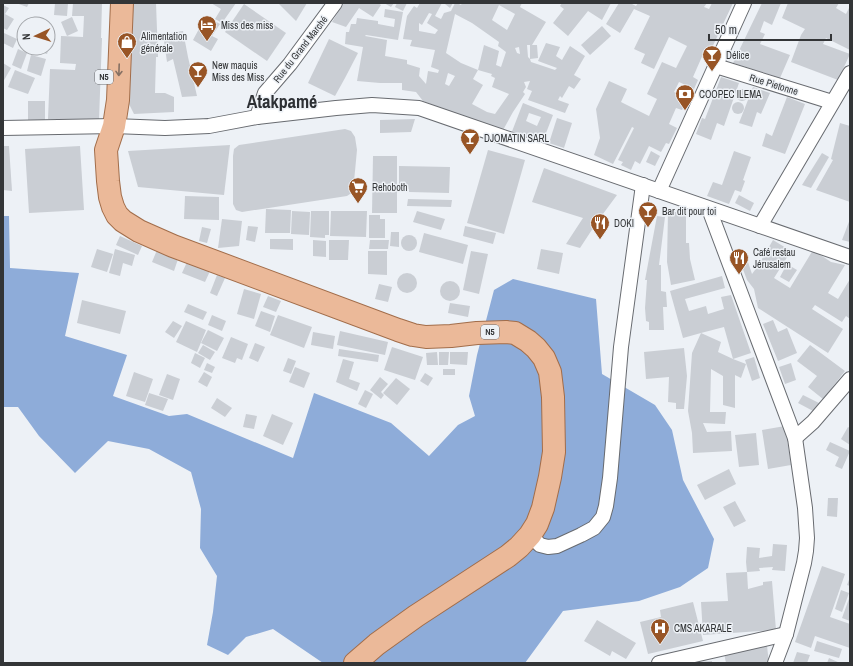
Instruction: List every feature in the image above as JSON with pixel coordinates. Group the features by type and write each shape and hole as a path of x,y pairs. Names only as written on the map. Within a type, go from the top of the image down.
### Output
{"main road":[{"name":"N5","path":"107,3 108,127 106,150 108,181 113,207 117,215 123,221 139,231 173,246 361,317 413,335 438,337 477,332 515,333 536,348 544,358 550,372 553,397 554,452 543,508 537,524 530,535 508,556 416,616 376,644 355,663"},
{"name":"N5","path":"108,127 118,100 122,3"}],"street":[{"name":"Rue du Grand Marché","path":"257,118 265,93 290,64 335,3"},
{"path":"659,191 744,3"},
{"name":"Rue Pietonne","path":"716,66 832,102"},
{"path":"760,226 850,73"},
{"path":"3,128 165,128 209,126 336,108 372,105 419,108 850,257"},
{"path":"530,535 540,545 548,547 557,546 594,528 603,517 610,478 621,346 643,185"},
{"path":"709,208 795,438 805,508 807,538 804,563 786,634 775,663"},
{"path":"795,438 813,422 850,379"},
{"path":"659,663 786,634"}],"shaded area":[{"path":"3,216 9,216 10,268 79,273 65,336 127,355 113,396 169,416 187,414 293,458 314,393 391,423 429,456 458,425 475,416 469,396 477,355 494,290 513,279 596,299 602,374 655,405 672,430 683,480 714,539 708,568 680,587 639,601 563,611 525,663 323,663 273,629 246,637 228,655 207,645 213,612 217,576 200,548 201,509 191,472 149,449 108,441 75,473 39,436 18,407 3,407"}],"building":[{"path":"16,3 29,3 27,7"},
{"path":"55,3 68,3 67,16 54,15"},
{"path":"73,3 102,3 99,120 48,119 50,69 75,70 76,64 60,63 61,36 83,37 84,16 72,16"},
{"path":"131,3 156,3 158,57 156,57 155,93 165,93 174,97 174,112 134,114 124,94 125,42 133,41 132,29 127,29"},
{"path":"211,3 236,3 222,23 215,19 221,9"},
{"path":"278,3 307,3 296,21"},
{"path":"344,3 378,3 381,5 373,17 359,8 346,27 332,22"},
{"path":"384,3 394,3 391,7"},
{"path":"397,3 407,3 403,11 395,7"},
{"path":"420,3 442,3 435,16 441,19 444,13 451,11 455,3 461,5 462,3 522,3 520,7 546,22 532,45 537,45 538,58 530,59 531,62 555,70 557,68 538,61 546,43 560,47 556,56 562,60 570,46 585,56 574,75 581,79 574,89 569,86 562,98 560,96 558,100 569,104 565,113 528,100 532,91 527,89 530,81 524,82 526,87 523,92 525,94 502,132 423,101 416,92 402,90 402,83 357,81 363,47 345,44 346,32 349,32 351,24 356,24 357,18 378,21 378,24 394,27 395,19 384,17 385,9 403,12 398,40 365,36 387,40 385,56 407,60 407,64 420,68 419,76 426,84 428,71 438,73 439,70 431,67 435,50 410,46 412,40 403,39 407,16 414,6 417,8","holes":["499,5 515,14 507,30 492,20","429,13 432,14 427,23 438,30 435,34 419,31 419,23 422,25","455,14 472,23 499,42 498,46 506,52 501,67 496,65 499,51 484,45 478,70 461,63 446,53","527,45 530,45 530,59 528,57","519,47 520,54 517,53 515,48","478,70 492,74 491,76 495,78 492,87 509,94 495,114 487,112 472,104 483,85 473,79","448,73 455,76 449,86 445,84"]},
{"path":"453,3 450,8 445,4"},
{"path":"562,3 611,3 602,20 588,11 568,36 553,23 564,9 560,6"},
{"path":"619,3 630,3 636,6 638,3 707,3 704,7 709,9 712,3 733,3 709,54 704,52 693,77 698,80 694,89 679,82 674,92 688,98 682,110 676,108 669,124 677,128 669,144 666,143 661,152 649,146 640,164 635,161 631,170 621,165 623,162 618,160 634,128 632,127 613,164 594,155 600,138 596,109 609,81 627,89 621,102 649,116 657,99 647,94 662,62 676,68 687,46 669,37 654,69 641,63 645,54 634,49 650,16 634,9 620,33 606,24"},
{"path":"762,3 781,3 772,25 764,21 760,32 765,34 760,44 790,55 780,78 733,63"},
{"path":"788,3 839,3 836,8 846,14 850,6 850,50 826,38 823,44 850,54 838,80 791,62 801,35 805,29 782,18"},
{"path":"244,4 286,33 267,61 225,32"},
{"path":"3,5 9,8 5,14 14,19 7,30 3,28"},
{"path":"206,16 220,24 212,36 218,39 211,51 193,40"},
{"path":"72,17 78,31 67,36 61,22"},
{"path":"602,26 611,36 590,55 581,45"},
{"path":"183,31 197,96 182,97 173,59 167,62 163,34"},
{"path":"4,33 16,39 13,48 3,43"},
{"path":"329,39 358,53 335,96 308,83"},
{"path":"16,54 16,56 26,56 21,69 12,65"},
{"path":"31,56 46,59 41,76 27,71"},
{"path":"3,63 11,68 3,82"},
{"path":"15,70 35,78 28,94 8,87"},
{"path":"721,77 739,83 724,126 717,123 711,140 696,134 702,118 705,119"},
{"path":"753,87 770,93 761,114 757,112 752,127 739,123"},
{"path":"740,89 744,89 748,95 744,101 740,101 736,97 736,93"},
{"path":"787,97 805,104 785,154 762,146 766,133 772,136"},
{"path":"28,101 45,101 45,121 28,121"},
{"path":"736,102 740,102 744,108 740,114 736,114 732,110 732,106"},
{"path":"523,103 553,115 541,146 511,134","holes":["529,113 541,117 537,126 526,121"]},
{"path":"557,118 572,123 564,148 549,143"},
{"path":"415,119 411,132 380,133 380,120"},
{"path":"840,123 850,126 850,202 816,190 833,160 831,159"},
{"path":"345,129 351,131 355,137 357,150 353,192 347,196 242,212 236,210 233,204 233,156 234,149 239,145"},
{"path":"230,145 224,195 138,187 128,151"},
{"path":"3,146 9,146 12,191 3,190"},
{"path":"80,146 84,210 29,213 25,149"},
{"path":"488,150 525,160 504,234 467,223"},
{"path":"651,151 660,156 655,166 646,162"},
{"path":"734,151 751,157 743,180 745,181 741,192 735,190 729,204 707,196 713,182 722,185"},
{"path":"822,153 829,157 811,188 802,185"},
{"path":"373,156 397,156 397,213 372,213"},
{"path":"399,166 450,167 449,193 409,192 409,189 399,188"},
{"path":"544,168 617,195 580,248 566,244 583,218 532,202"},
{"path":"739,195 754,203 750,211 735,203"},
{"path":"185,196 219,197 219,220 184,219"},
{"path":"408,199 452,200 451,207 407,206"},
{"path":"266,209 291,210 290,233 265,233"},
{"path":"292,211 310,212 309,235 291,234"},
{"path":"311,211 329,211 329,235 325,235 325,238 310,237"},
{"path":"331,211 367,211 366,237 330,236"},
{"path":"417,211 445,219 441,230 413,222"},
{"path":"668,212 686,212 686,243 689,243 690,259 695,280 671,285 667,262"},
{"path":"369,215 380,215 380,219 385,219 385,238 369,238"},
{"path":"657,216 665,217 659,265 661,265 661,291 666,292 667,307 663,307 664,330 649,330 649,322 646,321 645,308 647,280 645,280"},
{"path":"222,219 242,221 239,246 218,248"},
{"path":"850,219 850,242 842,240"},
{"path":"248,226 258,227 255,242 246,240"},
{"path":"465,226 496,233 493,244 463,236"},
{"path":"202,227 211,229 207,243 199,241"},
{"path":"391,232 399,232 399,247 390,246"},
{"path":"424,233 468,245 463,264 419,252"},
{"path":"406,235 412,235 417,240 415,249 412,251 406,251 401,246 401,240"},
{"path":"120,236 142,246 138,255 116,245"},
{"path":"270,239 293,239 293,250 270,249"},
{"path":"313,240 326,241 326,257 313,256"},
{"path":"329,240 349,240 348,260 329,260"},
{"path":"370,240 389,240 388,249 369,249"},
{"path":"773,240 791,251 774,278 790,288 813,250 831,262 845,265 828,293 838,299 850,279 850,319 846,316 842,322 815,305 812,309 843,329 828,353 758,308 754,289 747,280 741,264 747,259 752,274"},
{"path":"97,249 113,254 107,272 91,267"},
{"path":"115,249 135,255 132,266 123,263 120,276 109,273"},
{"path":"541,249 563,253 559,274 537,269"},
{"path":"157,250 178,259 174,271 152,262"},
{"path":"368,251 387,251 387,275 368,274"},
{"path":"471,251 488,254 479,294 463,290"},
{"path":"187,262 210,271 205,282 182,273"},
{"path":"787,264 797,270 789,282 780,277"},
{"path":"407,273 414,276 417,283 414,290 407,293 400,290 397,283 400,276"},
{"path":"217,275 225,278 217,296 210,293"},
{"path":"722,276 725,288 685,299 689,311 706,306 708,314 724,309 721,297 731,295 751,353 733,359 724,327 683,338 670,291"},
{"path":"450,281 457,284 460,291 457,298 450,301 443,298 440,291 443,284"},
{"path":"379,284 392,287 388,302 375,299"},
{"path":"244,289 261,294 254,319 237,314"},
{"path":"268,296 281,301 276,312 263,307"},
{"path":"82,300 126,311 120,334 77,323"},
{"path":"450,303 470,306 468,317 448,313"},
{"path":"188,304 207,312 203,320 184,312"},
{"path":"261,311 275,316 270,332 255,326"},
{"path":"212,315 226,321 222,331 208,325"},
{"path":"278,315 312,327 304,348 270,335"},
{"path":"773,320 778,332 787,328 797,353 778,361 763,324"},
{"path":"173,321 182,326 174,338 165,332"},
{"path":"186,321 206,330 197,352 176,342"},
{"path":"208,330 224,338 217,351 201,343"},
{"path":"340,331 388,342 385,355 337,345"},
{"path":"313,332 335,336 333,349 311,345"},
{"path":"701,333 721,342 718,352 746,364 741,378 735,375 735,408 723,405 723,376 711,369 710,412 726,412 725,424 703,423 707,432 731,431 732,451 693,453 692,433 688,411 692,353"},
{"path":"231,337 248,344 242,360 237,358 235,363 222,358"},
{"path":"255,343 265,347 258,362 249,358"},
{"path":"203,345 215,352 210,360 198,353"},
{"path":"810,345 845,371 823,399 808,387 817,376 797,361"},
{"path":"392,347 423,357 415,380 384,370"},
{"path":"684,348 687,376 684,409 676,409 676,403 668,402 669,377 646,379 644,352"},
{"path":"339,349 379,355 378,362 338,356"},
{"path":"437,352 438,365 427,365 426,353"},
{"path":"439,352 449,352 448,365 439,365"},
{"path":"450,352 468,352 467,365 450,364"},
{"path":"195,353 205,358 200,368 191,363"},
{"path":"754,357 760,378 752,381 745,360"},
{"path":"288,358 296,361 291,374 283,371"},
{"path":"343,359 354,362 349,379 360,383 357,391 336,382"},
{"path":"207,363 215,367 212,373 204,370"},
{"path":"791,363 796,380 785,384 779,367"},
{"path":"295,367 310,373 304,388 289,382"},
{"path":"443,369 455,369 455,375 443,375"},
{"path":"134,372 153,379 145,402 126,396"},
{"path":"204,372 212,377 207,387 198,382"},
{"path":"425,373 433,378 428,386 420,381"},
{"path":"167,374 180,379 173,400 159,395"},
{"path":"380,377 388,384 381,392 384,395 381,399 370,390"},
{"path":"396,378 410,389 397,405 383,393"},
{"path":"365,390 373,394 366,408 358,404"},
{"path":"149,393 168,399 163,411 145,405"},
{"path":"803,395 819,403 815,412 798,403"},
{"path":"217,398 232,408 225,417 211,408"},
{"path":"246,414 257,416 254,429 243,427"},
{"path":"272,414 293,423 283,445 263,436"},
{"path":"785,426 791,465 768,469 762,430"},
{"path":"848,427 850,428 850,445 841,439"},
{"path":"756,433 759,465 739,467 735,435"},
{"path":"830,442 850,451 842,469 835,466 839,457 826,450"},
{"path":"729,469 736,484 705,500 697,485"},
{"path":"828,498 838,498 837,517 827,516"},
{"path":"735,501 746,521 734,527 723,507"},
{"path":"773,544 787,545 785,571 772,570 773,567 759,568 760,571 747,572 747,547 760,548 759,558 772,556"},
{"path":"822,566 845,574 830,617 850,624 850,648 815,636 811,648 795,642"},
{"path":"747,572 748,589 763,585 763,582 772,581 776,630 703,635 701,602 728,601 726,573"},
{"path":"850,577 850,586 847,585"},
{"path":"841,590 849,593 842,612 835,609"},
{"path":"850,596 850,621 842,618"},
{"path":"693,602 703,641 648,654 640,622 661,617 660,610"},
{"path":"597,620 636,643 626,659 612,651 610,656 584,641"},
{"path":"817,641 842,649 839,658 814,651"},
{"path":"767,646 769,663 726,663 724,653"},
{"path":"797,652 810,655 807,663 793,663"},
{"path":"829,658 840,663 827,663"},
{"path":"712,661 712,663 696,663 696,662"}],"place":[{"name":"Miss des miss","path":"207,42"},
{"name":"Alimentation générale","path":"127,59"},
{"name":"Délice","path":"712,72"},
{"name":"New maquis Miss des Miss","path":"198,88"},
{"name":"COOPEC ILEMA","path":"685,111"},
{"name":"DJOMATIN SARL","path":"470,155"},
{"name":"Rehoboth","path":"358,204"},
{"name":"Bar dit pour toi","path":"648,228"},
{"name":"DOKI","path":"600,240"},
{"name":"Café restau Jérusalem","path":"739,275"},
{"name":"CMS AKARALE","path":"660,645"}],"district":[{"name":"Atakpamé","path":"282,102"}]}
